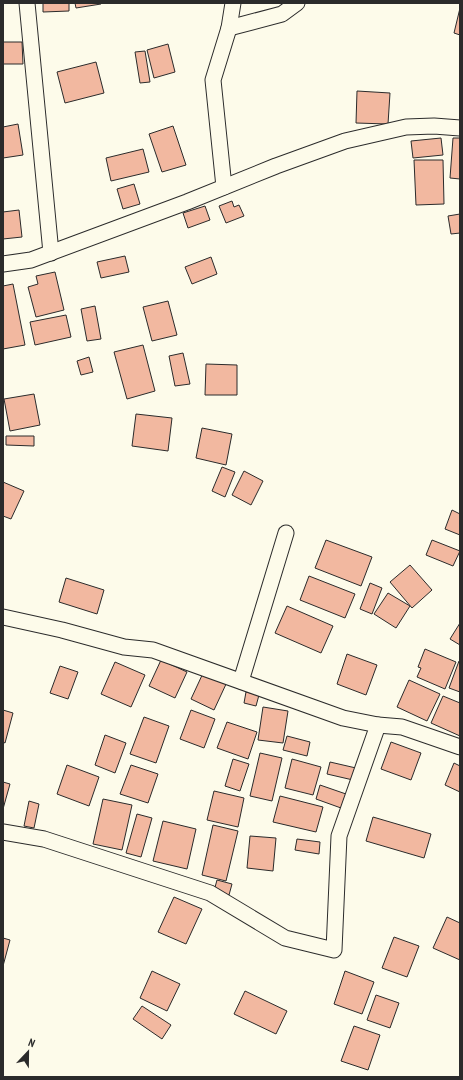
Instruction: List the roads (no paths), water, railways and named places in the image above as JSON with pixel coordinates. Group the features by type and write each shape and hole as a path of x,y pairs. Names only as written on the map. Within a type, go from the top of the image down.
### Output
{"street":[{"path":"26,3 51,253"},
{"path":"224,187 213,80 229,28 233,3"},
{"path":"229,28 282,14 297,3"},
{"path":"3,264 31,260 51,253 276,166 345,141 406,126 460,128"},
{"path":"241,681 286,533"},
{"path":"3,616 124,647 153,650 343,718 378,725 402,727 460,747"},
{"path":"3,832 44,839 210,893 285,938 334,950 338,836 378,725"}]}
